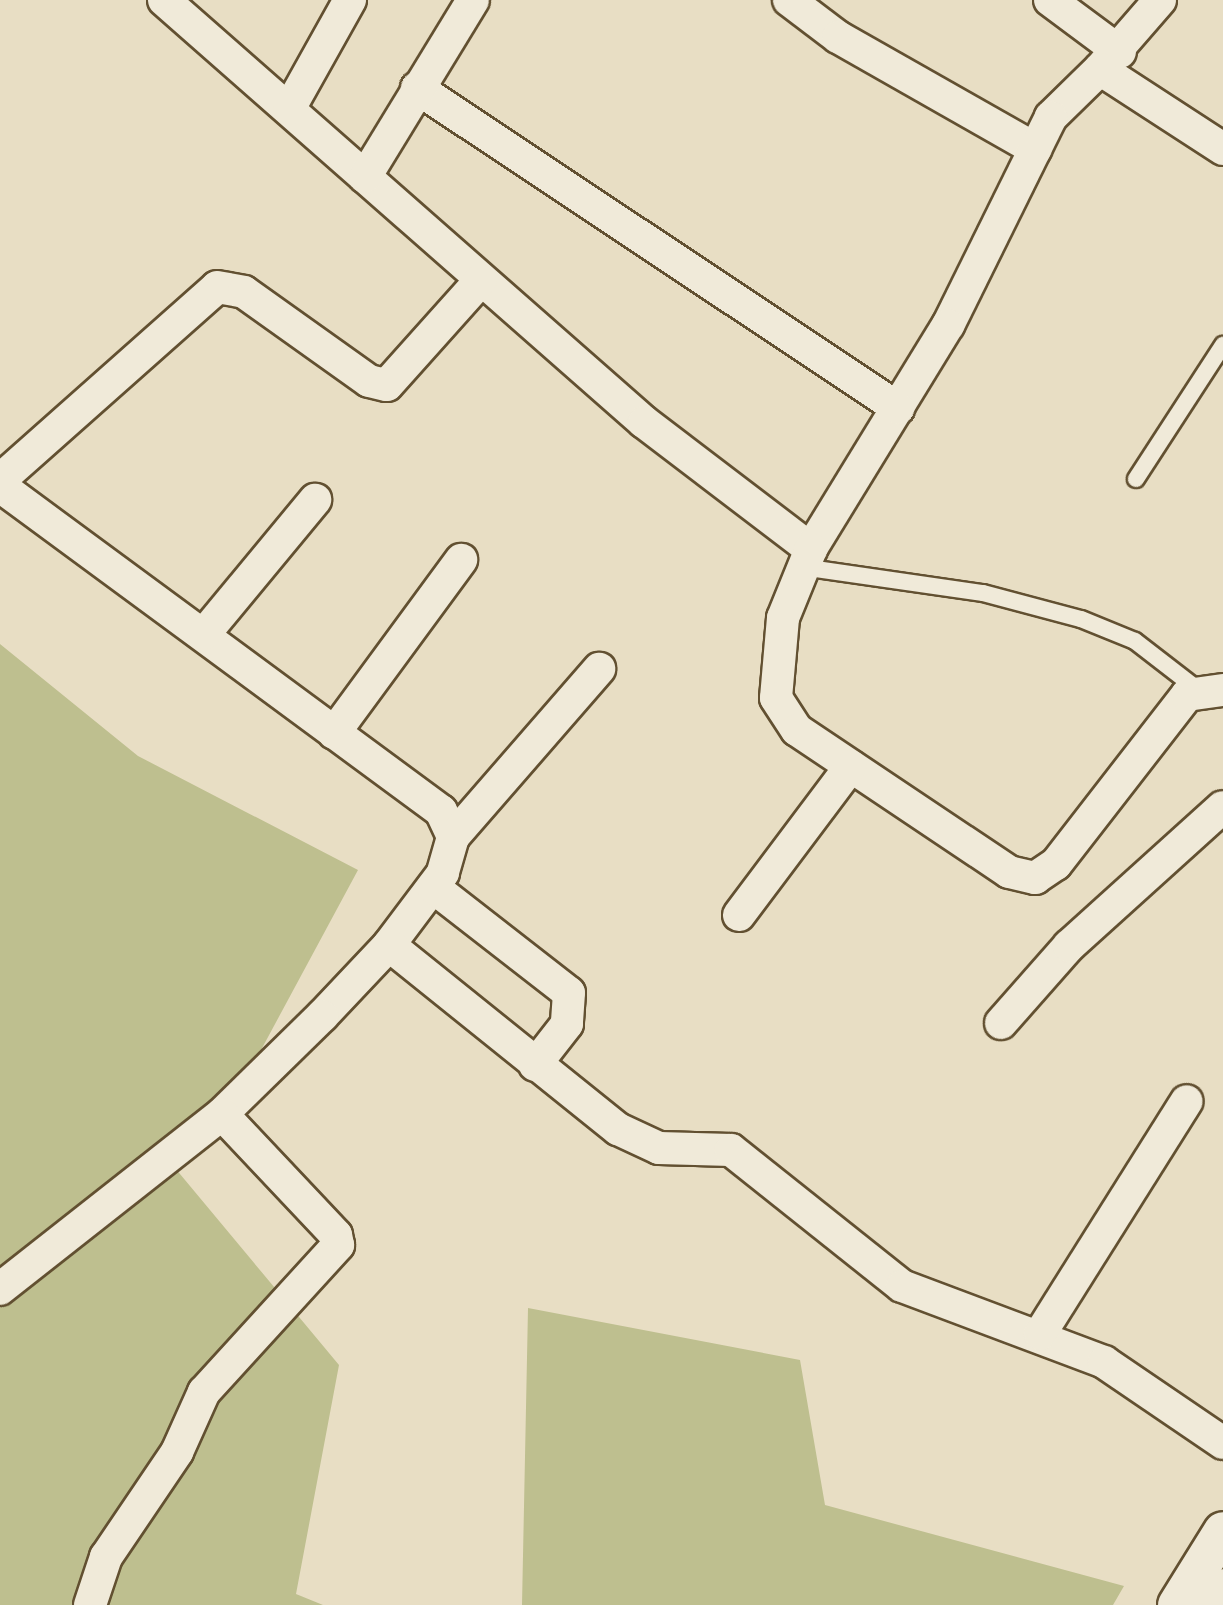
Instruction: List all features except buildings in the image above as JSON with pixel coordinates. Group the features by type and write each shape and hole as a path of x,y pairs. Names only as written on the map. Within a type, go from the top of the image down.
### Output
{"street":[{"path":"164,0 644,422 806,558"},
{"path":"365,177 473,0"},
{"path":"789,0 838,37 1035,149"},
{"path":"1050,0 1110,60 1223,149"},
{"path":"1160,0 1110,60 1064,101 1035,149 961,302 806,558 783,618 776,698 797,730 1009,872 1035,878 1056,864 1169,713 1210,689"},
{"path":"289,109 335,6"},
{"path":"417,88 898,408"},
{"path":"0,480 217,287 244,292 369,381 387,385 481,280"},
{"path":"0,486 205,633 334,733 441,811 453,837 452,854 433,887 389,945 222,1114 0,1289"},
{"path":"205,633 315,500"},
{"path":"334,733 461,560"},
{"path":"453,837 599,669"},
{"path":"738,915 851,766"},
{"path":"1001,1023 1069,946 1223,807"},
{"path":"433,887 569,993 567,1024 535,1065"},
{"path":"389,945 535,1065 641,1142 659,1148 716,1145 741,1156 880,1271 923,1298 1040,1334 1104,1362 1223,1443"},
{"path":"1040,1334 1187,1101"},
{"path":"90,1605 106,1556 177,1452 198,1402 338,1245 336,1235 222,1114"},
{"path":"1177,1605 1223,1531"},
{"path":"1212,1605 1223,1588"}],"lane":[{"path":"1136,479 1223,345"},
{"path":"806,558 984,593 1081,619 1135,641 1210,689"}],"green space":[{"path":"0,644 138,756 358,870 233,1102 175,1168 339,1365 296,1594 323,1605 0,1605"},
{"path":"528,1308 800,1360 825,1505 1124,1586 1113,1605 522,1605"}]}
